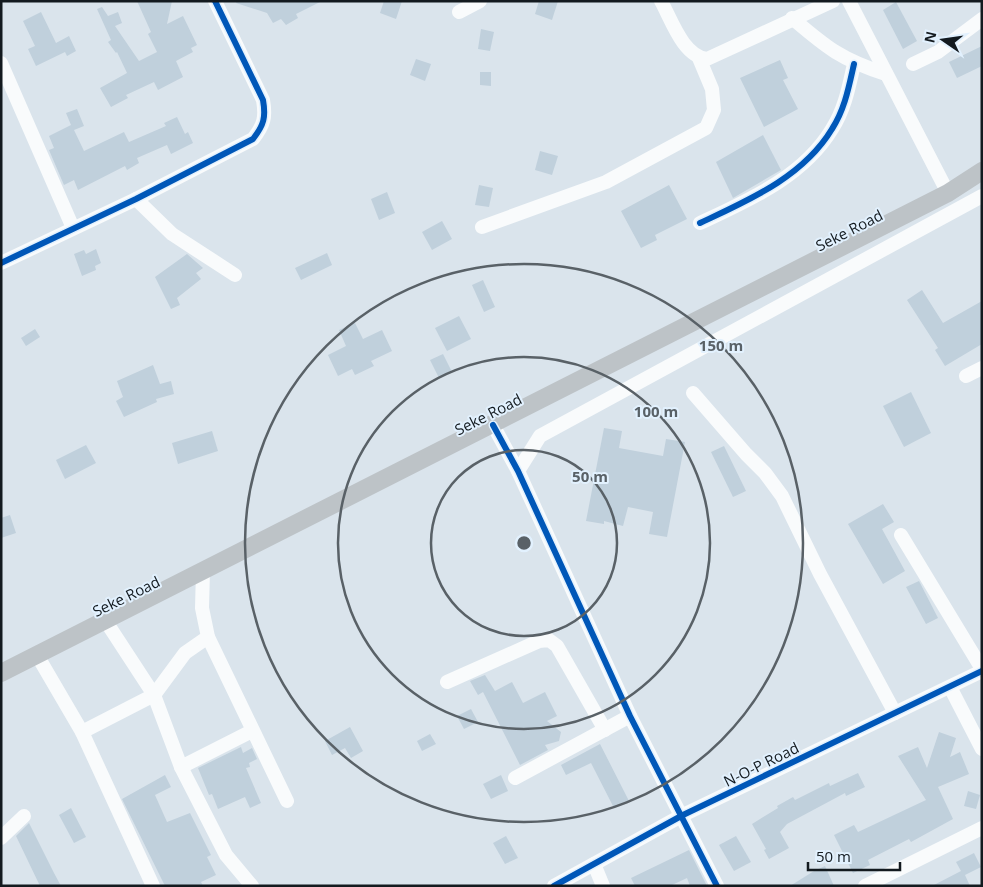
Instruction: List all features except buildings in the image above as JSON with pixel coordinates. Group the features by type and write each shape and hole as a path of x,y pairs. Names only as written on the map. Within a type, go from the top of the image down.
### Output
{"main road":[{"name":"Seke Road","path":"1,673 948,194 982,171"}],"street":[{"path":"1,264 136,199 253,139 262,128 266,116 263,100 215,1"},
{"path":"459,12 480,1"},
{"path":"661,1 687,48 700,58 707,59 832,1"},
{"path":"849,1 948,194"},
{"path":"792,18 828,49 854,64 886,74"},
{"path":"913,64 938,52 982,18"},
{"path":"482,227 606,182 706,128 714,110 712,89 700,58"},
{"path":"1,63 73,228"},
{"path":"700,223 754,198 785,178 813,153 832,129 847,96 854,64"},
{"path":"518,472 540,436 982,196"},
{"path":"136,199 172,234 236,275"},
{"path":"966,376 982,368"},
{"path":"693,393 765,473 782,496 820,574 895,713"},
{"path":"492,426 518,472 630,716 683,815 717,886"},
{"path":"901,536 982,670"},
{"path":"203,572 202,608 208,637 286,801"},
{"path":"105,620 154,695 181,767 226,855 252,886"},
{"path":"82,732 154,695 185,653 208,637"},
{"path":"447,682 539,641 549,640 557,646 605,730"},
{"path":"37,655 82,732 153,886"},
{"name":"N-O-P Road","path":"554,886 683,815 982,670"},
{"path":"950,687 982,750"},
{"path":"515,778 630,716"},
{"path":"181,767 252,731"},
{"path":"1,838 24,816"},
{"path":"865,886 982,828"},
{"path":"594,864 603,886"}],"cycle path":[{"path":"1,263 136,199 253,139 263,121 263,100 215,1"},
{"path":"700,223 756,196 806,161 820,146 840,114 854,64"},
{"path":"493,425 518,471 630,716 717,886"},
{"path":"554,886 683,815 982,671"}]}
